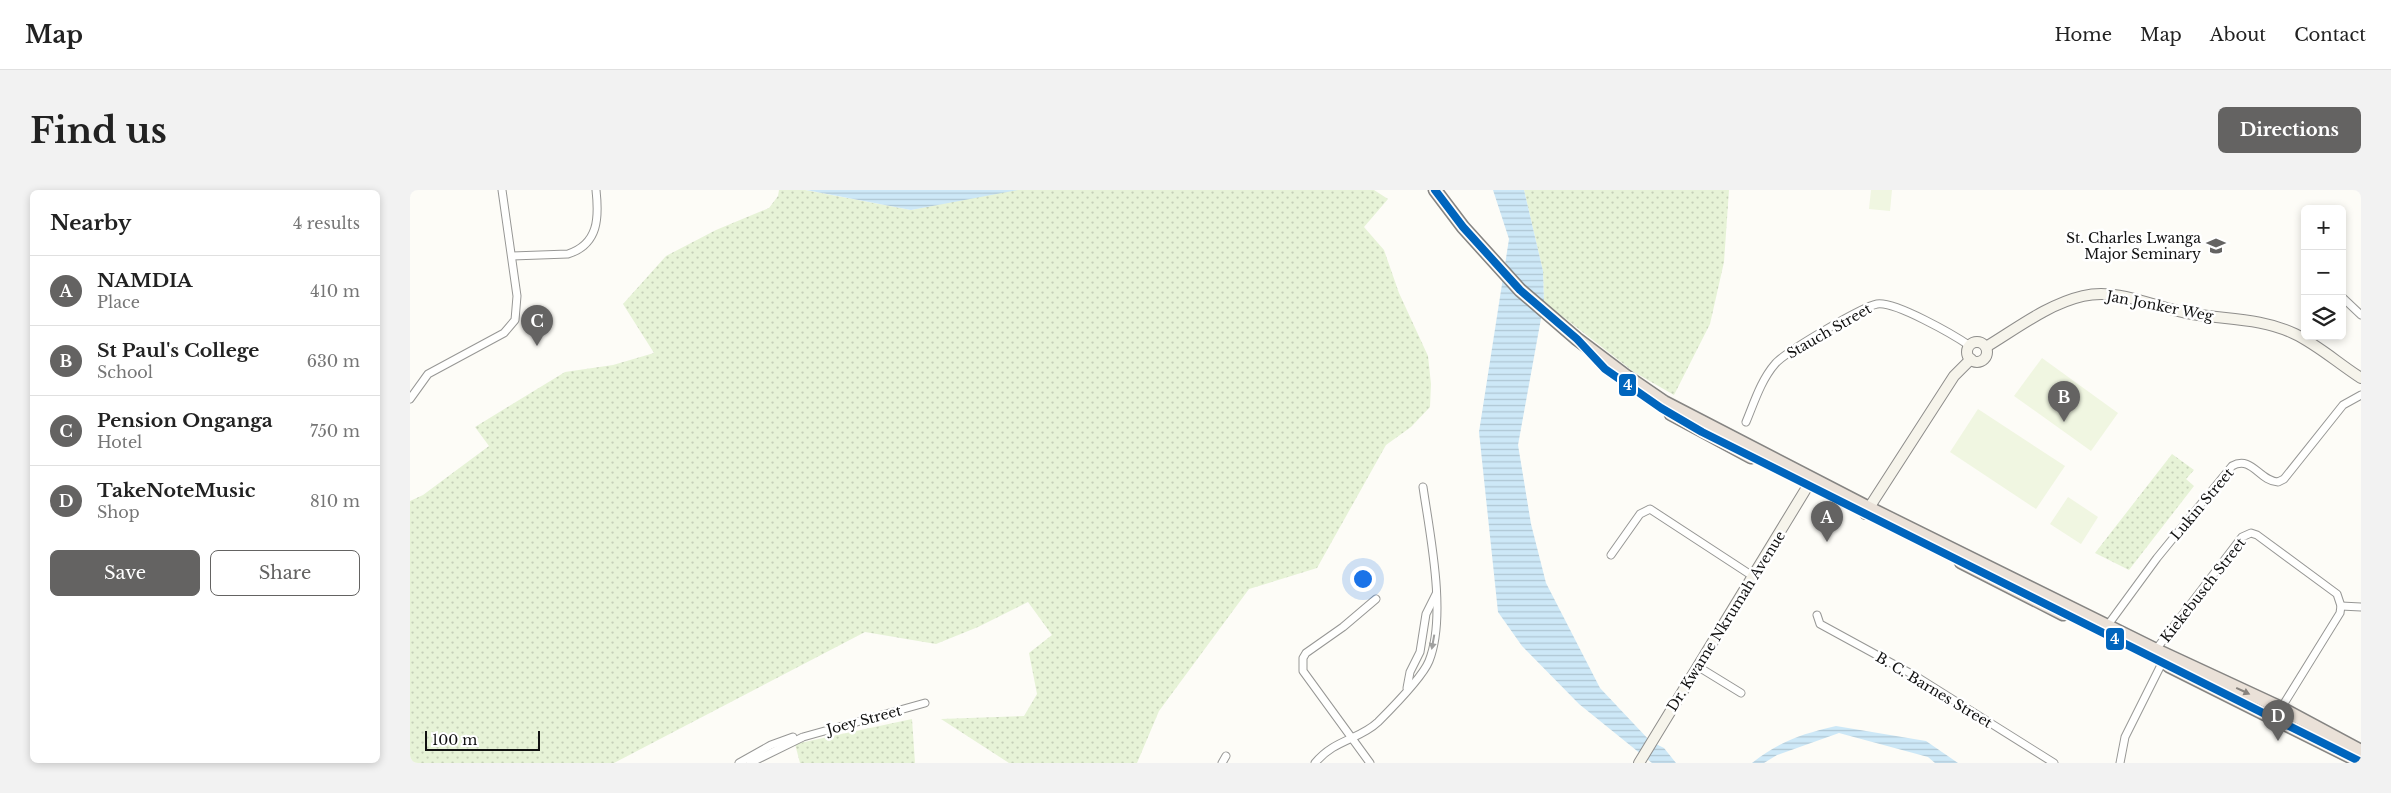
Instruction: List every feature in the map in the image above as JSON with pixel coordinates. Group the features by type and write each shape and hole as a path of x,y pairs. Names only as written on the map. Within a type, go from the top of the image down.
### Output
{"highway":[{"path":"1435,190 1486,253 1520,290 1577,339 1593,358 1617,379 1661,408 1702,432 1810,482 2104,630 2361,751"},
{"path":"2278,713 2361,762"}],"main road":[{"name":"Jan Jonker Weg","path":"1867,511 1954,376 1971,359 1978,362 1984,359 1987,354 1986,347 2057,305 2084,295 2108,294 2125,296 2186,313 2274,326 2296,334 2361,378"},
{"path":"1971,359 1968,352 1970,346 1978,342 1986,347"},
{"name":"Dr. Kwame Nkrumah Avenue","path":"1639,763 1697,666 1754,577 1810,482"}],"street":[{"path":"410,398 428,374 504,333 512,325 517,304 502,190"},
{"path":"512,256 568,254 576,251 589,239 597,222 599,212 596,190"},
{"path":"2346,301 2361,315"},
{"name":"Stauch Street","path":"1746,422 1764,380 1776,362 1861,310 1877,304 1896,307 1959,338 1970,346"},
{"name":"Lukin Street","path":"2104,630 2151,565 2232,466 2239,462 2244,462 2268,479 2278,482 2284,479 2343,404 2361,395"},
{"path":"1314,763 1334,745 1376,724 1422,674 1430,660 1438,605 1423,487"},
{"path":"1611,555 1640,514 1650,509 1754,577"},
{"name":"Kiekebusch Street","path":"2158,656 2245,534 2258,535 2337,594 2341,606"},
{"path":"1407,689 1410,672 1420,652 1424,621 1436,594"},
{"path":"1370,763 1303,671 1303,658 1376,599"},
{"path":"2278,713 2340,613 2341,606 2361,607"},
{"name":"B. C. Barnes Street","path":"1817,615 1820,624 1917,677 2054,763"},
{"path":"1424,621 1428,619 1436,623"},
{"path":"2120,763 2125,737 2158,656"},
{"path":"1697,666 1741,693"},
{"name":"Joey Street","path":"739,763 771,745 795,737 925,703"},
{"name":"Joey Street","path":"750,763 803,736"},
{"path":"1222,763 1226,756"}],"green space":[{"path":"779,190 805,190 911,210 1011,190 1374,190 1388,199 1364,227 1384,250 1399,293 1428,356 1431,384 1430,407 1411,427 1386,445 1317,568 1249,589 1159,711 1137,763 1009,763 941,719 1024,716 1037,694 1029,653 1052,635 1028,602 978,627 936,644 865,632 614,763 410,763 410,501 423,495 489,446 475,427 565,372 613,365 654,353 623,304 666,256 716,230 769,208 778,196"},
{"path":"1524,190 1729,190 1724,262 1710,324 1674,395 1634,372 1544,302 1543,271"},
{"path":"1871,190 1892,190 1890,211 1869,209"},
{"path":"2042,358 2118,413 2091,451 2014,396"},
{"path":"1978,409 2065,466 2036,509 1950,452"},
{"path":"2172,454 2194,470 2186,479 2194,486 2129,570 2095,553"},
{"path":"2068,497 2098,517 2081,544 2050,524"},
{"path":"912,719 915,763 800,763 795,744"}],"water":[{"path":"806,190 1018,190 911,210"},
{"path":"1493,190 1524,190 1543,271 1544,302 1518,445 1531,524 1546,583 1600,688 1650,741 1664,748 1676,763 1652,763 1579,704 1522,646 1498,612 1479,432 1509,239"},
{"path":"1836,726 1926,741 1958,763 1935,763 1928,757 1839,733 1777,755 1764,763 1752,763 1772,749 1792,739"}],"transit line":[{"name":"4","path":"1435,190 1463,227 1520,290 1577,339 1605,369 1661,408 1702,432 2361,762"}],"place":[{"name":"St. Charles Lwanga Major Seminary","path":"2216,246"},
{"name":"Pension Onganga","path":"537,346"},
{"name":"St Paul's College","path":"2064,422"},
{"name":"NAMDIA","path":"1827,542"},
{"name":"TakeNoteMusic","path":"2278,741"}]}
